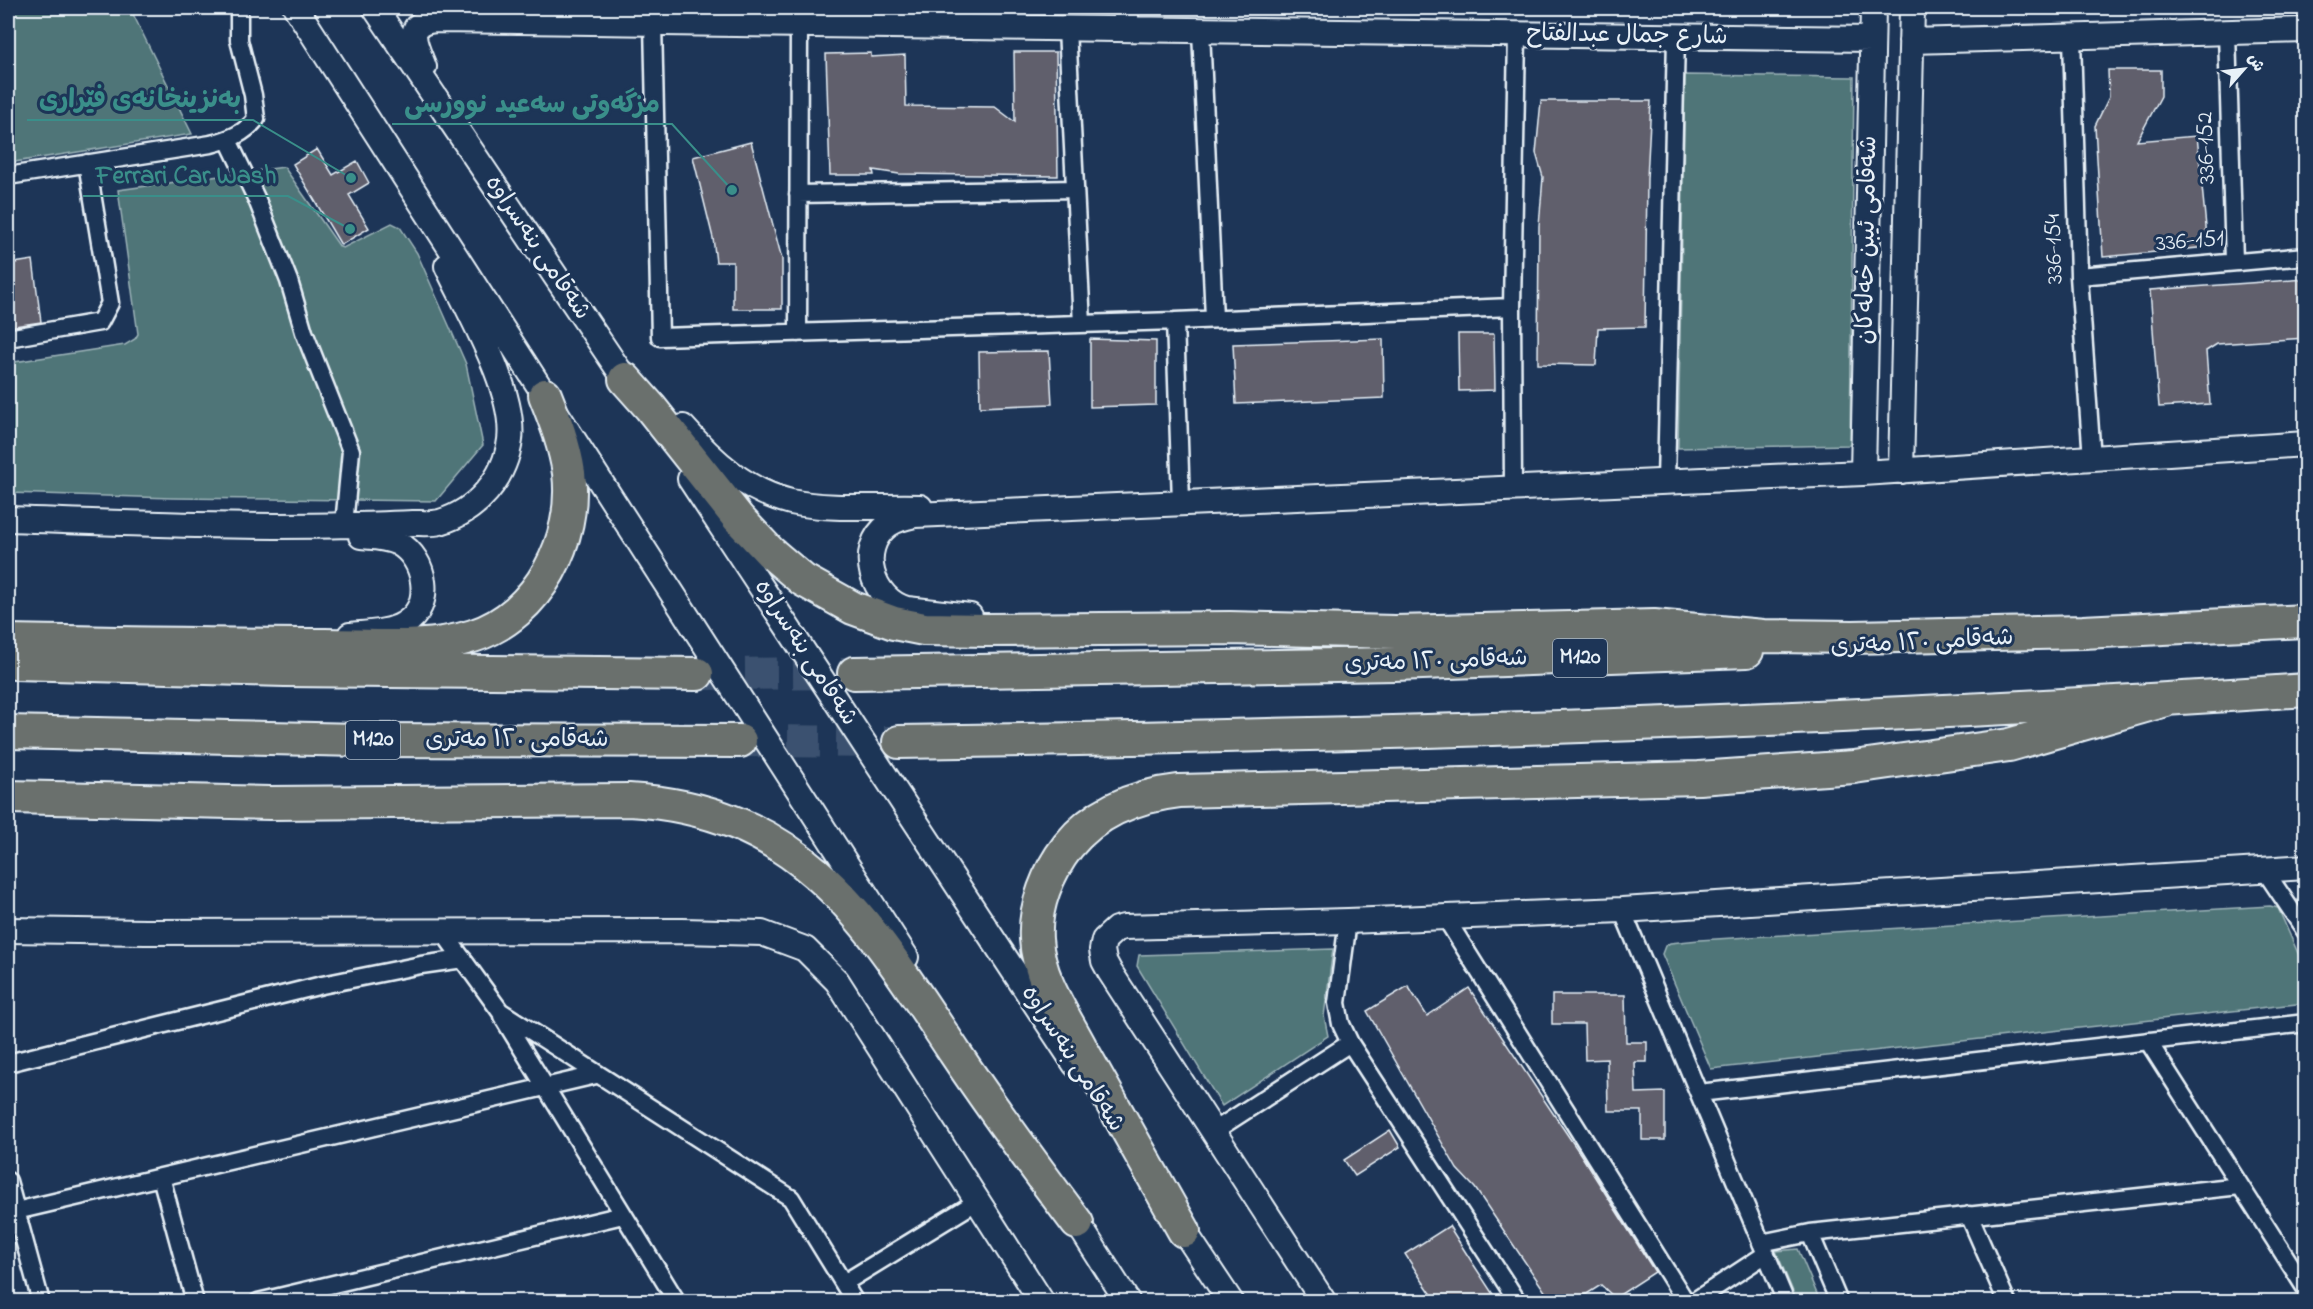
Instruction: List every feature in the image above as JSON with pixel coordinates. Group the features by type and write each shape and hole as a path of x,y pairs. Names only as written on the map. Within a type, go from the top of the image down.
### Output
{"highway":[{"path":"625,379 650,407 738,519 770,552 803,579 853,608 894,623 924,628 1230,628 1395,632 1654,626 1763,636 1853,637 2083,633 2306,622"},
{"path":"8,641 417,645 451,642 475,636 514,612 539,586 562,545 569,475 557,426 545,395"},
{"name":"شەقامی ١٢٠ مەتری","path":"854,673 1383,664 1635,656 2306,622"},
{"path":"8,663 285,670 697,674"},
{"path":"899,742 1317,735 1776,720 2166,700 2306,690"},
{"path":"1184,1231 1049,988 1036,940 1039,908 1046,883 1055,866 1078,834 1096,819 1118,806 1139,798 1179,791 1699,778 1854,767 2009,744 2166,700"},
{"name":"شەقامی ١٢٠ مەتری","path":"8,732 359,740 740,741"},
{"path":"8,797 270,804 629,800 672,804 727,819 776,842 804,862 832,885 857,912 892,959 1014,1139 1077,1223"}],"street":[{"path":"8,176 228,140 246,131 256,119 253,95 238,40 238,8"},
{"path":"296,8 1128,1302"},
{"name":"شەقامی بنەسراوە","path":"375,8 571,297 1231,1302"},
{"name":"شەقامی ئیبن خەلەکان","path":"1863,473 1873,8"},
{"name":"شەقامی ئیبن خەلەکان","path":"1901,471 1912,8"},
{"name":"شارع جمال عبدالفتاح","path":"435,97 414,41 415,15 438,21 1067,29 1126,18 1201,31 1872,39"},
{"path":"653,23 660,337 1175,321 1512,307"},
{"path":"798,333 799,25"},
{"path":"1067,29 1082,324"},
{"path":"1911,41 2306,30"},
{"path":"1201,31 1214,318"},
{"name":"336-152","path":"2227,33 2234,261"},
{"path":"1513,489 1512,307 1517,34"},
{"path":"1666,482 1676,37"},
{"name":"336-154","path":"2072,38 2079,276 2092,459"},
{"path":"228,140 257,200 289,281 304,332 351,451 344,525"},
{"path":"8,338 100,322 110,303 87,163"},
{"path":"798,194 1075,189"},
{"path":"8,519 275,527 438,523 468,508 487,492 498,477 505,460 510,430 509,415 490,356 444,259 428,213"},
{"name":"336-151","path":"2079,276 2306,256"},
{"path":"571,297 700,447 726,471 750,485 793,502 823,506 1024,509"},
{"path":"1175,321 1180,502"},
{"path":"1119,629 926,612 899,607 887,599 878,588 871,567 873,550 886,526 915,515 1863,473 2306,444"},
{"path":"243,645 381,631 404,625 420,606 424,590 423,576 415,560 398,543 384,538 275,527"},
{"path":"1324,1302 1110,972 1104,961 1102,950 1104,940 1116,929 1131,926 1348,921 1622,910 2306,867"},
{"path":"2265,871 2306,932"},
{"path":"1622,910 1786,1302"},
{"path":"1444,917 1686,1302"},
{"path":"1348,921 1337,1003 1341,1024 1350,1043 1518,1302"},
{"path":"8,930 762,933 805,949 837,981 1041,1302"},
{"path":"443,932 500,1011 677,1302"},
{"path":"8,1063 322,985 421,964 463,959"},
{"path":"500,1011 596,1075 791,1198 855,1302"},
{"path":"1699,1093 2306,1023"},
{"path":"2148,1041 2306,1289"},
{"path":"1214,1131 1350,1043"},
{"path":"16,1212 596,1075"},
{"path":"161,1177 195,1302"},
{"path":"8,1181 41,1302"},
{"path":"1693,1302 1763,1248 1810,1233 2240,1186"},
{"path":"844,1283 976,1202"},
{"path":"258,1302 623,1215"},
{"path":"1969,1215 2007,1302"},
{"path":"1810,1233 1839,1302"}],"green space":[{"path":"8,8 130,8 192,134 8,163"},
{"path":"1685,75 1854,77 1850,445 1678,448"},
{"path":"284,167 340,247 343,248 392,223 400,227 417,253 466,364 483,445 436,501 172,498 8,493 8,363 125,345 135,339 138,334 118,190"},
{"path":"2270,906 2278,908 2305,969 2305,1003 1711,1069 1662,954 1665,946 1670,943 1699,940"},
{"path":"1333,949 1324,1016 1328,1036 1222,1106 1137,966 1139,955"},
{"path":"1798,1249 1820,1301 1797,1301 1776,1251"}],"building":[{"path":"1014,52 1056,52 1058,176 899,174 873,170 874,175 830,175 826,54 871,53 871,57 905,55 906,106 995,107 1015,122"},
{"path":"2108,70 2161,70 2161,96 2137,141 2197,136 2208,247 2103,257 2095,126 2109,97"},
{"path":"1541,101 1651,101 1647,179 1645,327 1598,328 1596,365 1538,364 1539,226 1543,177 1536,153"},
{"path":"751,142 782,259 782,309 733,309 733,262 716,262 713,238 693,157"},
{"path":"317,149 333,175 357,161 369,183 349,195 369,228 341,245 293,164"},
{"path":"33,260 41,322 8,327 8,264"},
{"path":"2306,279 2306,338 2217,344 2206,351 2210,404 2159,407 2150,290"},
{"path":"1458,334 1494,334 1495,390 1459,391"},
{"path":"1090,339 1156,341 1156,405 1090,407"},
{"path":"1383,339 1384,398 1236,404 1233,344"},
{"path":"1049,351 1052,404 980,407 979,352"},
{"path":"1408,986 1427,1016 1469,988 1581,1155 1655,1272 1615,1298 1601,1285 1574,1302 1552,1302 1475,1188 1457,1169 1367,1011"},
{"path":"1552,995 1625,995 1626,1042 1647,1042 1647,1062 1635,1062 1636,1093 1665,1092 1665,1140 1642,1140 1642,1111 1608,1111 1607,1059 1585,1060 1584,1024 1552,1024"},
{"path":"1390,1130 1400,1147 1355,1176 1344,1160"},
{"path":"1449,1226 1498,1302 1437,1302 1421,1279 1405,1254"}],"tunnel":[{"path":"697,674 854,673"},
{"path":"740,741 899,742"}],"place":[{"name":"بەنزینخانەی فێراری","path":"351,178"},
{"name":"مزگەوتی سەعید نوورسی","path":"732,190"},
{"name":"Ferrari Car Wash","path":"350,229"}]}
